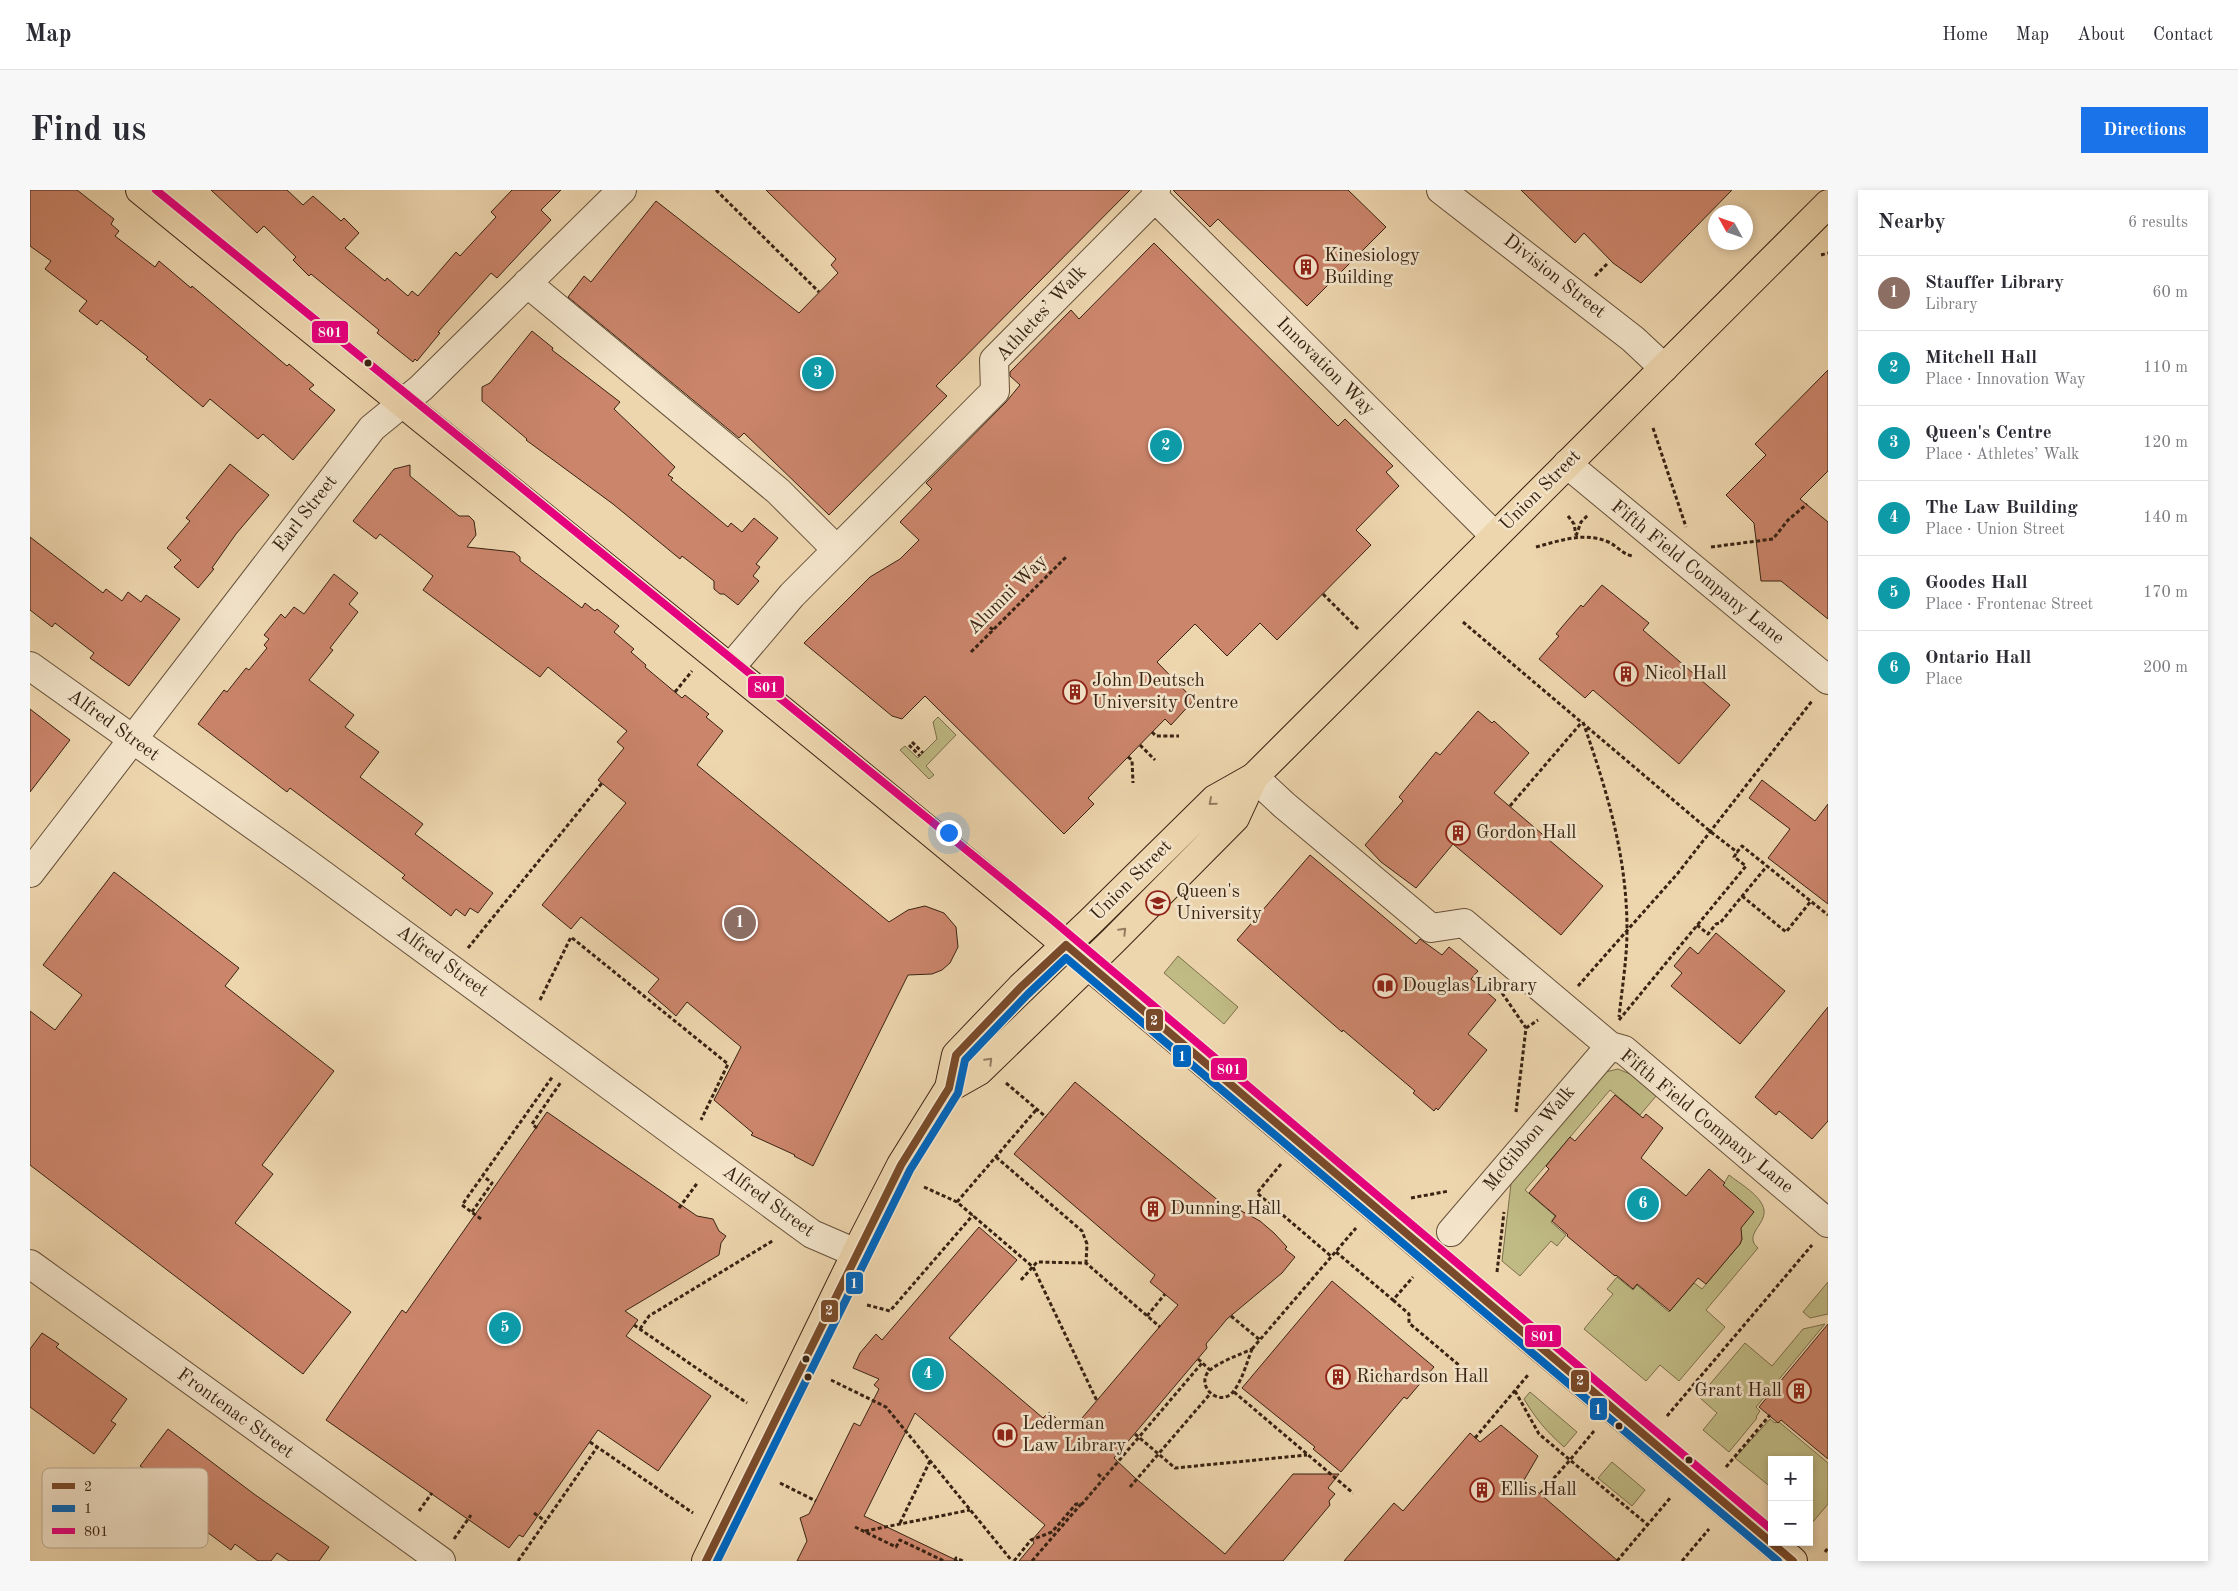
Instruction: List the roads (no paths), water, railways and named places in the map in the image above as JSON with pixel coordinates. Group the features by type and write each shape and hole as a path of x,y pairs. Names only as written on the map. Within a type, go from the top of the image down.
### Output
{"main road":[{"path":"140,190 730,668 1066,945"},
{"name":"Union Street","path":"706,1561 856,1253 901,1166 949,1088 956,1055 1021,987 1215,799 1254,777 1828,204"},
{"name":"Union Street","path":"949,1088 979,1072 1234,818 1254,777"},
{"path":"1088,965 1793,1561"}],"street":[{"name":"Earl Street","path":"30,873 372,428 420,388 622,190"},
{"name":"Division Street","path":"1441,190 1633,339 1664,368"},
{"name":"Innovation Way","path":"1156,194 1495,536"},
{"name":"Athletes’ Walk","path":"730,668 792,595 995,391 994,360 1156,194"},
{"path":"528,283 778,491 837,550"},
{"name":"Fifth Field Company Lane","path":"1567,464 1822,688"},
{"name":"Alfred Street","path":"30,666 131,740 308,864 812,1234 856,1253"},
{"name":"Fifth Field Company Lane","path":"1254,777 1284,805 1431,928 1464,923 1610,1046 1624,1050 1822,1232"},
{"path":"1066,945 1088,965"},
{"name":"McGibbon Walk","path":"1451,1232 1610,1046"},
{"name":"Frontenac Street","path":"30,1264 448,1550"}],"place":[{"name":"Kinesiology Building","path":"1306,267"},
{"name":"Queen's Centre","path":"818,373"},
{"name":"Mitchell Hall","path":"1166,446"},
{"name":"Nicol Hall","path":"1626,674"},
{"name":"John Deutsch University Centre","path":"1075,692"},
{"name":"Gordon Hall","path":"1458,833"},
{"name":"Queen's University","path":"1158,903"},
{"name":"Stauffer Library","path":"740,923"},
{"name":"Douglas Library","path":"1385,986"},
{"name":"Ontario Hall","path":"1643,1204"},
{"name":"Dunning Hall","path":"1153,1209"},
{"name":"Goodes Hall","path":"505,1328"},
{"name":"The Law Building","path":"928,1374"},
{"name":"Richardson Hall","path":"1338,1377"},
{"name":"Grant Hall","path":"1799,1391"},
{"name":"Lederman Law Library","path":"1005,1435"},
{"name":"Ellis Hall","path":"1482,1490"}]}
